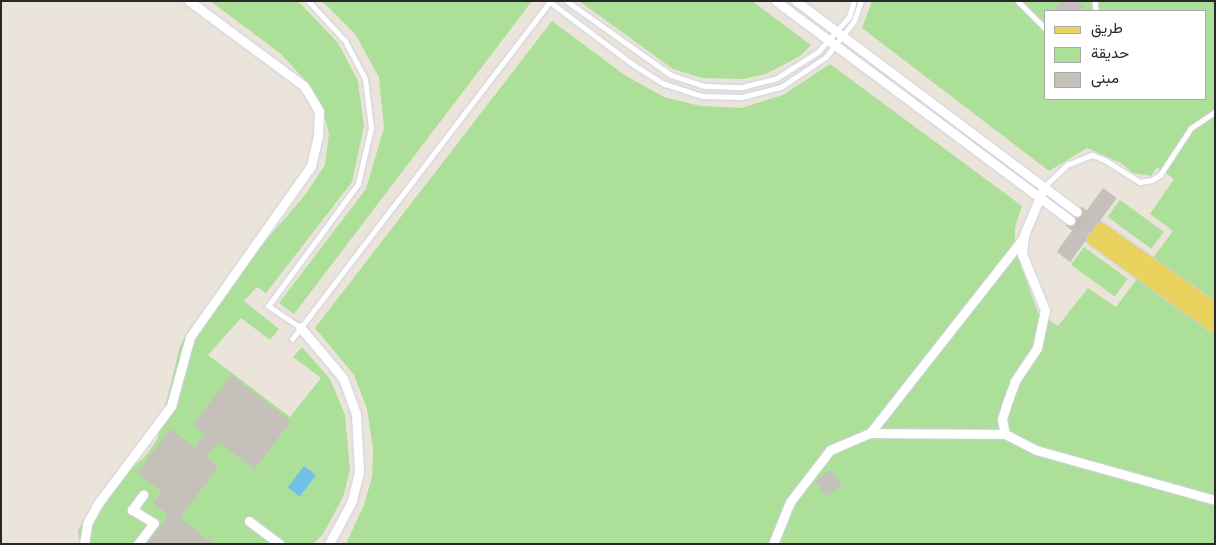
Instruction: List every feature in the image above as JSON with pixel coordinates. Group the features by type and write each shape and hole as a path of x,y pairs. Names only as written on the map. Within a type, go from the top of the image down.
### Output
{"main road":[{"path":"1215,310 1098,234 1215,326"}],"street":[{"path":"84,544 87,524 97,505 171,406 190,337 311,166 318,136 319,111 304,86 189,1"},
{"path":"776,1 1070,220"},
{"path":"796,1 1077,212"},
{"path":"870,433 1024,235 1041,199 1044,187"},
{"path":"1005,434 1002,419 1006,406 1015,381 1038,348 1045,310 1022,254 1024,235"},
{"path":"300,327 343,378 356,414 359,472 352,501 329,544"},
{"path":"773,544 790,502 830,450 870,433 1005,434 1036,450 1215,500"},
{"path":"138,544 154,523 132,510 143,495"},
{"path":"249,521 280,544"}],"lane":[{"path":"300,327 268,306 358,184 372,128 366,79 345,41 308,1"},
{"path":"567,1 671,75 705,86 742,87 777,78 831,43 854,21 861,1"},
{"path":"292,339 549,2 634,65 665,84 702,96 742,97 781,87 826,57 831,43 839,34 854,1"},
{"path":"1018,1 1044,27"},
{"path":"1044,187 1067,165 1092,155 1105,160 1134,179 1152,180 1160,175 1191,128 1215,112"}],"green space":[{"path":"210,1 298,1 338,43 358,81 364,126 352,182 266,293 257,287 244,301 279,329 270,340 241,318 208,355 290,417 321,378 293,357 302,347 330,379 345,415 350,470 343,497 323,534 313,544 80,544 78,530 106,486 144,458 157,440 180,346 189,330 305,195 325,165 329,133 320,102 306,81 281,54"},
{"path":"322,1 532,1 294,314 279,303 366,189 384,128 379,77 355,34"},
{"path":"579,1 752,1 811,45 800,56 766,74 744,79 702,78 673,69"},
{"path":"872,1 1215,1 1215,544 346,544 364,505 372,477 373,449 367,409 354,375 315,328 552,21 626,76 664,97 700,106 741,108 783,95 830,64 1022,206 1015,227 1015,249 1038,313 1058,326 1088,288 1116,307 1173,231 1150,214 1174,179 1157,167 1151,176 1133,173 1121,163 1087,148 1049,171 862,28"},
{"path":"1120,200 1164,232 1151,249 1108,217"},
{"path":"1084,247 1128,279 1115,297 1071,265"}],"water":[{"path":"304,466 316,475 300,497 288,488"}],"building":[{"path":"1061,1 1077,1 1084,7 1082,10 1055,10"},
{"path":"1103,188 1117,198 1070,262 1057,252"},
{"path":"231,375 291,421 255,469 218,442 206,458 218,467 180,518 214,544 147,544 169,515 153,503 162,492 137,473 170,429 195,448 205,434 193,425"},
{"path":"831,470 842,486 826,496 815,481"}],"tunnel":[{"path":"1077,212 1101,230"},
{"path":"1070,220 1094,239"}]}
